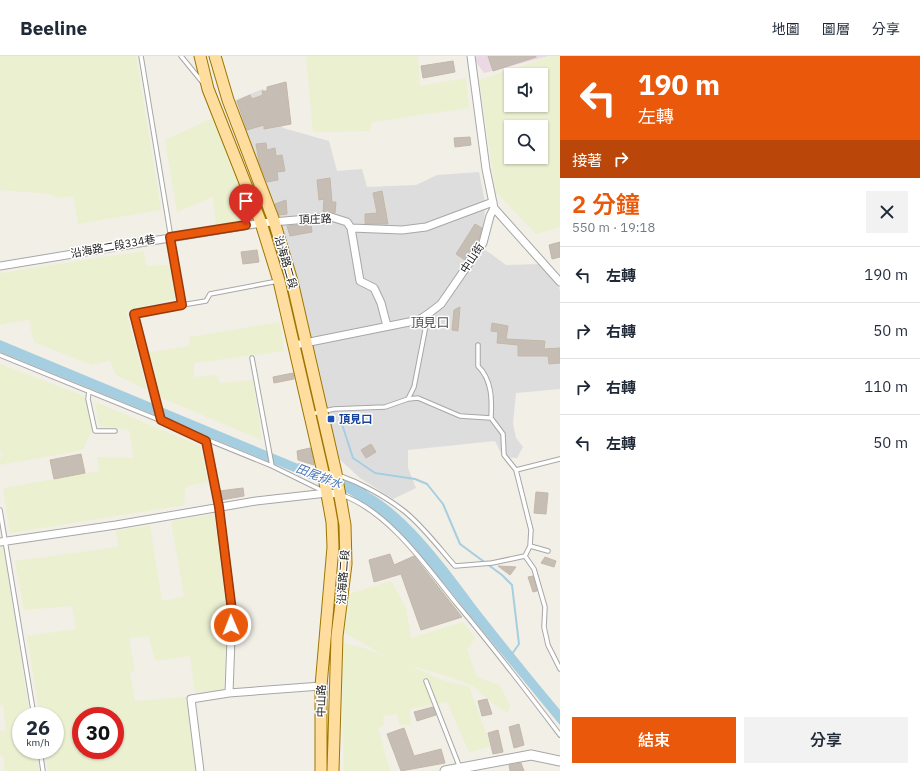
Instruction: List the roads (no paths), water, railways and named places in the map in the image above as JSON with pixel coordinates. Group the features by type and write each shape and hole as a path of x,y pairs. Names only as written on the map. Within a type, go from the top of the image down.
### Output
{"main road":[{"name":"沿海路二段","path":"200,56 208,89 261,223 279,281 295,345 323,472 332,522 333,547 326,632"},
{"name":"沿海路二段","path":"215,56 228,100 274,222 292,281 336,474 345,525 346,564 337,636"},
{"name":"中山路","path":"321,771 321,686 326,632"},
{"name":"中山路","path":"333,771 337,636"}],"street":[{"path":"471,56 483,148 494,205 560,282"},
{"path":"386,326 381,302 374,288 360,281 351,228 402,230 426,227 494,205"},
{"name":"中山街","path":"295,345 419,320 428,314 440,304 483,243 494,205"},
{"name":"頂庄路","path":"274,222 331,217 347,222 351,228"},
{"name":"沿海路二段334巷","path":"0,266 170,237 274,222"},
{"path":"2,542 116,525 256,501 327,493 340,494"},
{"path":"219,507 232,611 229,693"},
{"path":"200,771 191,699 229,693 321,686"},
{"path":"445,771 531,755 560,761"}],"lane":[{"path":"141,56 182,305"},
{"path":"181,56 208,89"},
{"path":"161,420 134,314 206,301 210,294 279,281"},
{"path":"408,399 414,387 428,314"},
{"path":"478,345 478,366 485,373 492,398 491,418 503,434 504,455 516,470 531,530 530,546 525,556"},
{"path":"0,355 161,420 206,441 272,466 327,493"},
{"path":"252,358 272,466"},
{"path":"89,391 88,399 95,431 115,431"},
{"path":"310,414 385,407 408,399 418,398 460,416 491,418"},
{"path":"206,441 219,507"},
{"path":"516,470 560,459"},
{"path":"323,472 336,474 357,482 405,512 455,566 492,563 525,556"},
{"path":"340,494 352,498 399,534 514,673 560,735"},
{"path":"0,510 2,542 32,707"},
{"path":"530,546 548,551"},
{"path":"525,556 534,569 545,607 544,627 548,646 560,669"},
{"path":"426,681 461,768"},
{"path":"41,759 43,771"}],"water":[{"path":"0,340 315,471 316,481 0,352"},
{"path":"345,482 366,491 385,503 422,538 511,651 560,710 560,725 412,545 383,517 348,493"}],"waterway":[{"path":"340,418 353,458 375,473 415,479 427,484 443,504 460,544 502,575 512,585 519,644 512,654"},
{"name":"田尾排水","path":"300,469 361,492"}],"place":[{"name":"頂見口","path":"331,419"}],"district":[{"name":"頂見口","path":"430,322"}]}
